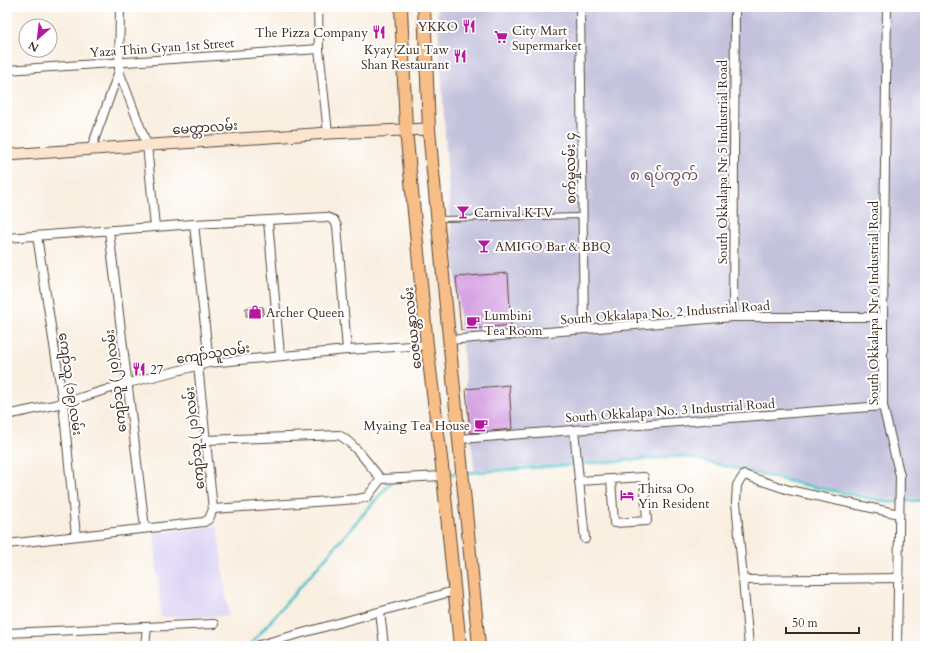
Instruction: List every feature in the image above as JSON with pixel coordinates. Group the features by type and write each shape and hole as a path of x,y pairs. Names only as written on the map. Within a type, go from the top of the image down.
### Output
{"main road":[{"name":"ဝေဇယန္တာလမ်း","path":"401,7 406,130 427,345 443,476 460,646"},
{"path":"424,7 429,129 480,646"},
{"name":"မေတ္တာလမ်း","path":"7,154 328,133 429,129"},
{"path":"450,553 470,552"}],"street":[{"path":"91,149 118,70 120,7"},
{"path":"318,7 319,49 328,133"},
{"name":"စက်မှုလမ်း ၄","path":"580,7 584,329"},
{"name":"South Okkalapa Nr 5 Industrial Road","path":"733,317 735,7"},
{"name":"South Okkalapa Nr 6 Industrial Road","path":"887,7 883,406 900,476 897,646"},
{"name":"Yaza Thin Gyan 1st Street","path":"7,70 319,49"},
{"path":"118,70 147,145 155,227"},
{"path":"7,238 194,224 326,218 334,220 337,226 347,350"},
{"path":"268,221 280,355"},
{"path":"194,224 209,363"},
{"name":"ကျော်သူ (၂၀)လမ်း","path":"108,231 145,528"},
{"name":"ကျော်သူ (၁၉)လမ်း","path":"37,236 63,403 76,536"},
{"name":"South Okkalapa No. 2 Industrial Road","path":"449,340 733,317 883,317"},
{"name":"ကျော်သူလမ်း","path":"7,415 63,403 128,383 209,363 280,355 427,345"},
{"name":"ကျော်သူ (၂၁)လမ်း","path":"198,365 214,509"},
{"name":"South Okkalapa No. 3 Industrial Road","path":"459,439 883,406"},
{"path":"574,430 585,539"},
{"path":"206,440 339,435 360,454 381,479"},
{"path":"749,646 736,502 737,485 744,475 789,490 899,514"},
{"path":"7,544 204,522 210,519 214,509 358,499 367,496 381,479 443,476"},
{"path":"579,480 611,479 644,478 647,521 614,523 611,479"},
{"path":"743,580 899,578"},
{"path":"259,645 454,591"},
{"path":"380,612 384,646"},
{"path":"7,633 214,624"},
{"path":"144,646 147,627"}],"lane":[{"path":"437,219 582,216"}],"shaded area":[{"path":"437,7 925,7 925,498 888,499 805,484 684,455 474,470 450,214"},
{"path":"217,526 229,616 161,617 154,533"}],"building":[{"path":"508,273 511,325 461,330 456,277"},
{"path":"263,307 264,315 246,316 246,308"},
{"path":"509,385 512,429 470,433 466,389"}],"waterway":[{"path":"464,473 683,456 805,485 889,502 925,500"},
{"path":"446,474 459,473"},
{"path":"249,646 392,481"}],"place":[{"name":"YKKO","path":"469,26"},
{"name":"The Pizza Company","path":"379,32"},
{"name":"City Mart Supermarket","path":"501,37"},
{"name":"Kyay Zuu Taw Shan Restaurant","path":"460,56"},
{"name":"Carnival KTV","path":"463,212"},
{"name":"AMIGO Bar & BBQ","path":"484,246"},
{"name":"Archer Queen","path":"255,312"},
{"name":"Lumbini Tea Room","path":"473,322"},
{"name":"27","path":"139,369"},
{"name":"Myaing Tea House","path":"481,425"},
{"name":"Thitsa Oo Yin Resident","path":"627,495"}],"district":[{"name":"၈ ရပ်ကွက်","path":"664,175"}]}
